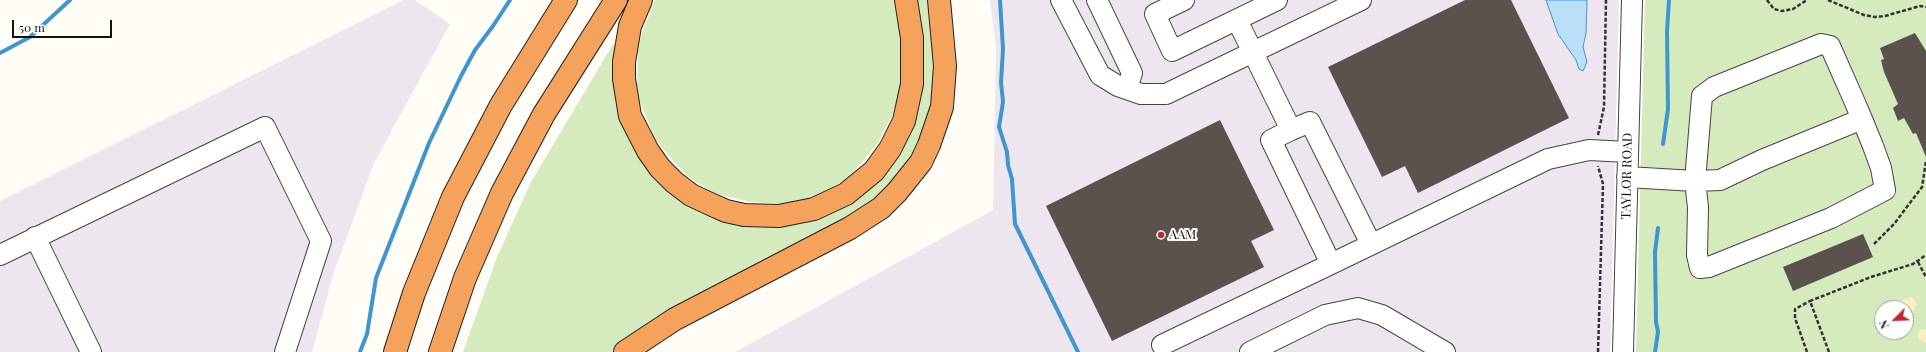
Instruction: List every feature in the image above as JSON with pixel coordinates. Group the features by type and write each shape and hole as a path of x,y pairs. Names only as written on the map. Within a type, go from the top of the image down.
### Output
{"highway":[{"path":"395,352 414,293 453,197 501,105 566,0"},
{"path":"440,352 465,278 502,193 544,114 616,0"},
{"path":"641,0 630,26 624,62 624,80 630,116 648,151 660,168 674,182 691,195 726,211 744,215 779,216 814,209 846,194 874,171 890,149 904,121 912,84 912,38 906,0"},
{"path":"625,352 675,319 850,228 881,208 897,192 921,162 929,145 942,107 945,66 939,0"}],"street":[{"path":"1061,0 1100,75 1118,86 1141,94 1166,94 1361,0"},
{"path":"1097,0 1132,74 1127,89"},
{"path":"1184,0 1155,14 1172,51 1277,0"},
{"name":"TAYLOR ROAD","path":"1623,352 1632,0"},
{"path":"1237,20 1291,130"},
{"path":"1821,44 1830,46 1862,119 1881,168 1885,190 1831,218 1709,267 1700,268 1697,255 1698,207 1695,181 1702,96 1714,87 1821,44"},
{"path":"1627,177 1695,181 1720,180 1762,160 1862,119"},
{"path":"1331,264 1271,140 1291,130 1310,122 1372,244"},
{"path":"0,255 265,127 321,241 285,352"},
{"path":"1162,345 1548,159 1589,150 1628,152"},
{"path":"35,237 91,352"},
{"path":"1250,352 1325,315 1358,308 1382,315 1445,352"}],"path":[{"path":"1598,352 1603,184 1597,151 1604,107 1606,0"},
{"path":"1767,0 1774,9 1782,11 1793,8 1807,0"},
{"path":"1828,0 1864,15 1874,17 1885,16 1920,6 1926,7"},
{"path":"1874,244 1882,238 1894,224 1922,187 1926,161"},
{"path":"1807,352 1795,318 1795,309 1810,301 1918,262 1926,255"},
{"path":"1918,262 1926,277"},
{"path":"1810,301 1829,352"}],"shaded area":[{"path":"403,0 415,0 450,24 374,163 334,272 312,352 0,352 0,201"},
{"path":"990,0 1619,0 1610,352 735,352 993,210 996,49"}],"green space":[{"path":"655,0 896,0 903,52 903,77 894,112 877,144 856,169 843,181 825,192 805,200 786,204 752,202 716,194 702,186 687,176 663,149 653,134 640,102 637,86 638,51 642,33"},
{"path":"916,0 932,0 935,96 918,153 870,207 635,335 613,352 463,352 497,257 531,182 613,44 617,47 651,170 790,224 806,222 824,216 898,156 906,143 919,106 921,86"},
{"path":"1645,0 1926,0 1926,352 1636,352"}],"sand":[{"path":"1912,297 1917,304 1914,309 1914,300 1904,300"},
{"path":"1926,329 1926,342 1924,343 1919,339 1917,334 1920,330"}],"water":[{"path":"1546,0 1587,0 1586,33 1583,47 1587,62 1583,71 1579,69 1576,60 1558,34"}],"building":[{"path":"1465,0 1511,0 1569,118 1418,193 1405,166 1382,177 1328,67"},
{"path":"1915,33 1926,51 1926,157 1916,133 1913,134 1904,118 1898,121 1893,108 1898,104 1884,72 1881,60 1884,59 1880,48"},
{"name":"AAM","path":"1220,120 1274,230 1251,241 1264,267 1112,341 1046,206"},
{"path":"1863,234 1873,257 1793,291 1783,267"}],"waterway":[{"path":"0,53 30,37 70,0"},
{"path":"360,352 367,334 376,278 429,143 475,50 510,0"},
{"path":"1000,0 1003,49 1001,82 1003,102 999,127 1007,152 1008,165 1012,179 1015,224 1078,352"},
{"path":"1663,144 1668,109 1667,31 1669,0"},
{"path":"1655,352 1658,332 1656,322 1655,252 1658,228"}],"place":[{"name":"AAM","path":"1161,235"}]}
